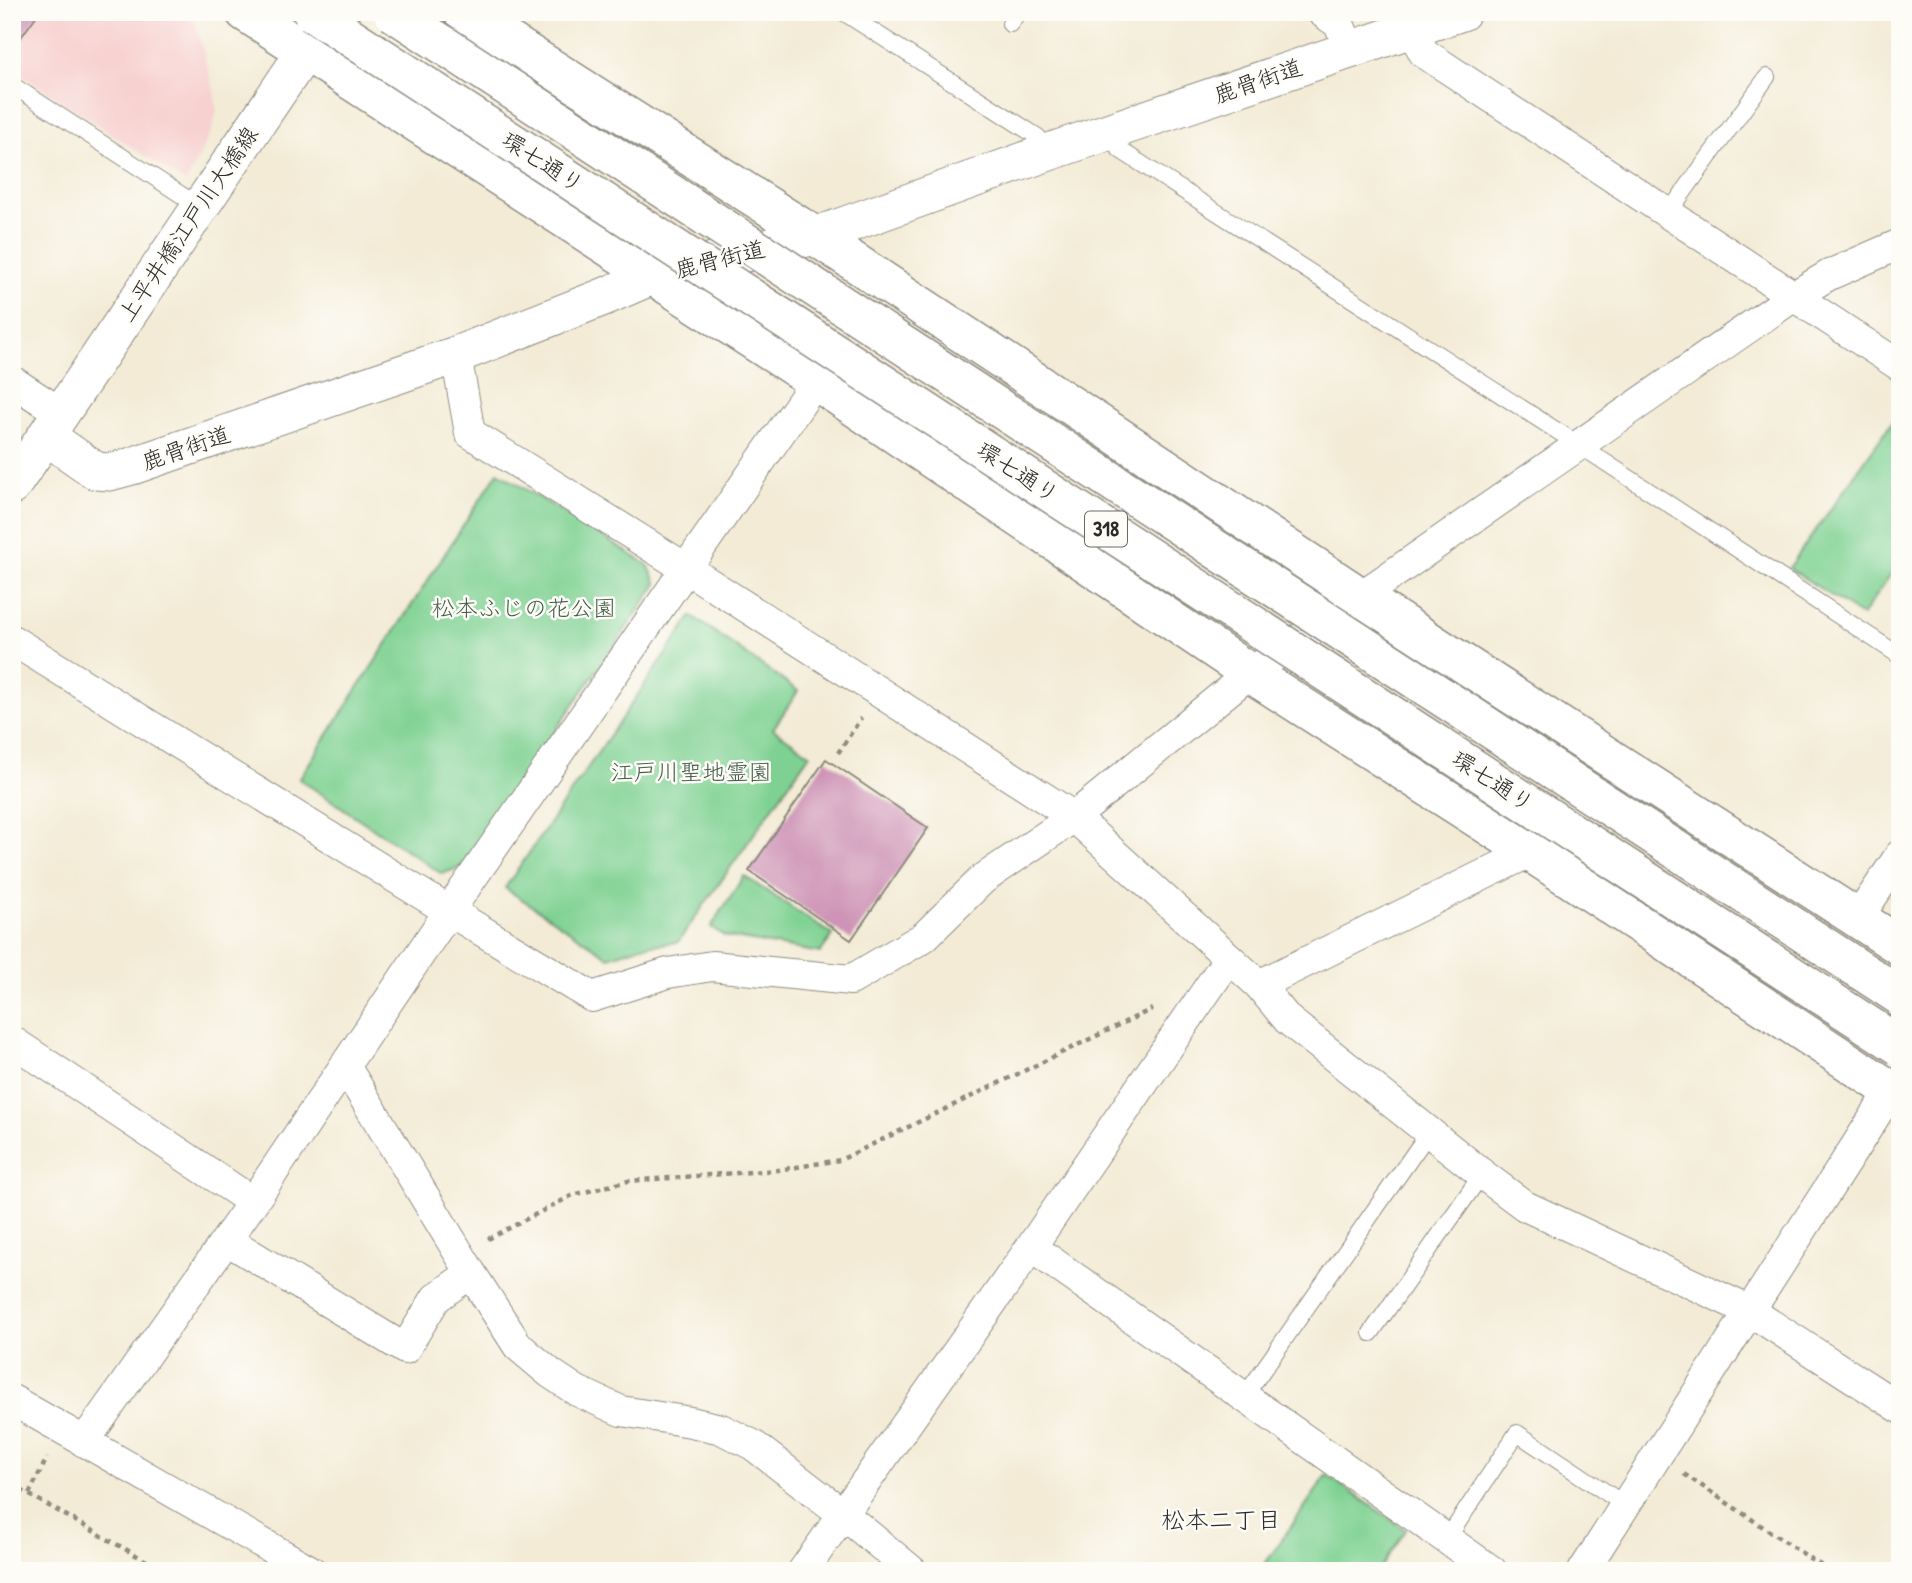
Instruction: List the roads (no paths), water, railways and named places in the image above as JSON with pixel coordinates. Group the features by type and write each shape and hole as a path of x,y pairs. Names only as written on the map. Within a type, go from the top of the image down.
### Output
{"main road":[{"path":"244,12 816,381 1250,673 1531,852 1895,1094"},
{"name":"環七通り","path":"312,12 1900,1046"},
{"name":"環七通り","path":"393,12 1900,996"},
{"path":"463,12 815,236 1361,597 1900,946"}],"street":[{"name":"上平井橋江戸川大橋線","path":"53,424 332,12"},
{"name":"鹿骨街道","path":"53,424 96,471 110,472 132,466 456,355 652,276 815,236 1111,132 1340,25 1411,29 1462,12"},
{"path":"1411,29 1424,53 1900,366"},
{"path":"12,640 592,997 668,973 712,966 851,980 924,937 983,880 1074,817 1250,673 1794,296 1829,275 1900,244"},
{"path":"456,355 470,433 1074,817 1259,985 1288,1020 1525,1206 1751,1311 1900,1408"},
{"path":"12,381 53,424 12,486"},
{"path":"84,1442 227,1240 449,911 816,381"},
{"path":"1259,985 1531,852"},
{"path":"1858,918 1900,855"},
{"path":"803,1571 1031,1247 1229,958"},
{"path":"12,1041 253,1202"},
{"path":"345,1066 518,1346 577,1391 621,1411 721,1429 753,1445 912,1571"},
{"path":"1583,1571 1895,1094"},
{"path":"227,1240 405,1349 436,1298 465,1264"},
{"path":"1031,1247 1492,1571"},
{"path":"12,1399 311,1571"}],"lane":[{"path":"843,12 1038,137 1044,154"},
{"path":"1669,212 1767,77"},
{"path":"12,85 200,207"},
{"path":"1111,132 1120,150 1579,445 1900,656"},
{"path":"1244,1397 1429,1132"},
{"path":"1371,1334 1482,1174"},
{"path":"1447,1539 1517,1433 1625,1505"}],"district":[{"name":"松本二丁目","path":"1221,1520"}],"park label":[{"name":"松本ふじの花公園","path":"524,608"},
{"name":"江戸川聖地霊園","path":"691,772"}]}
